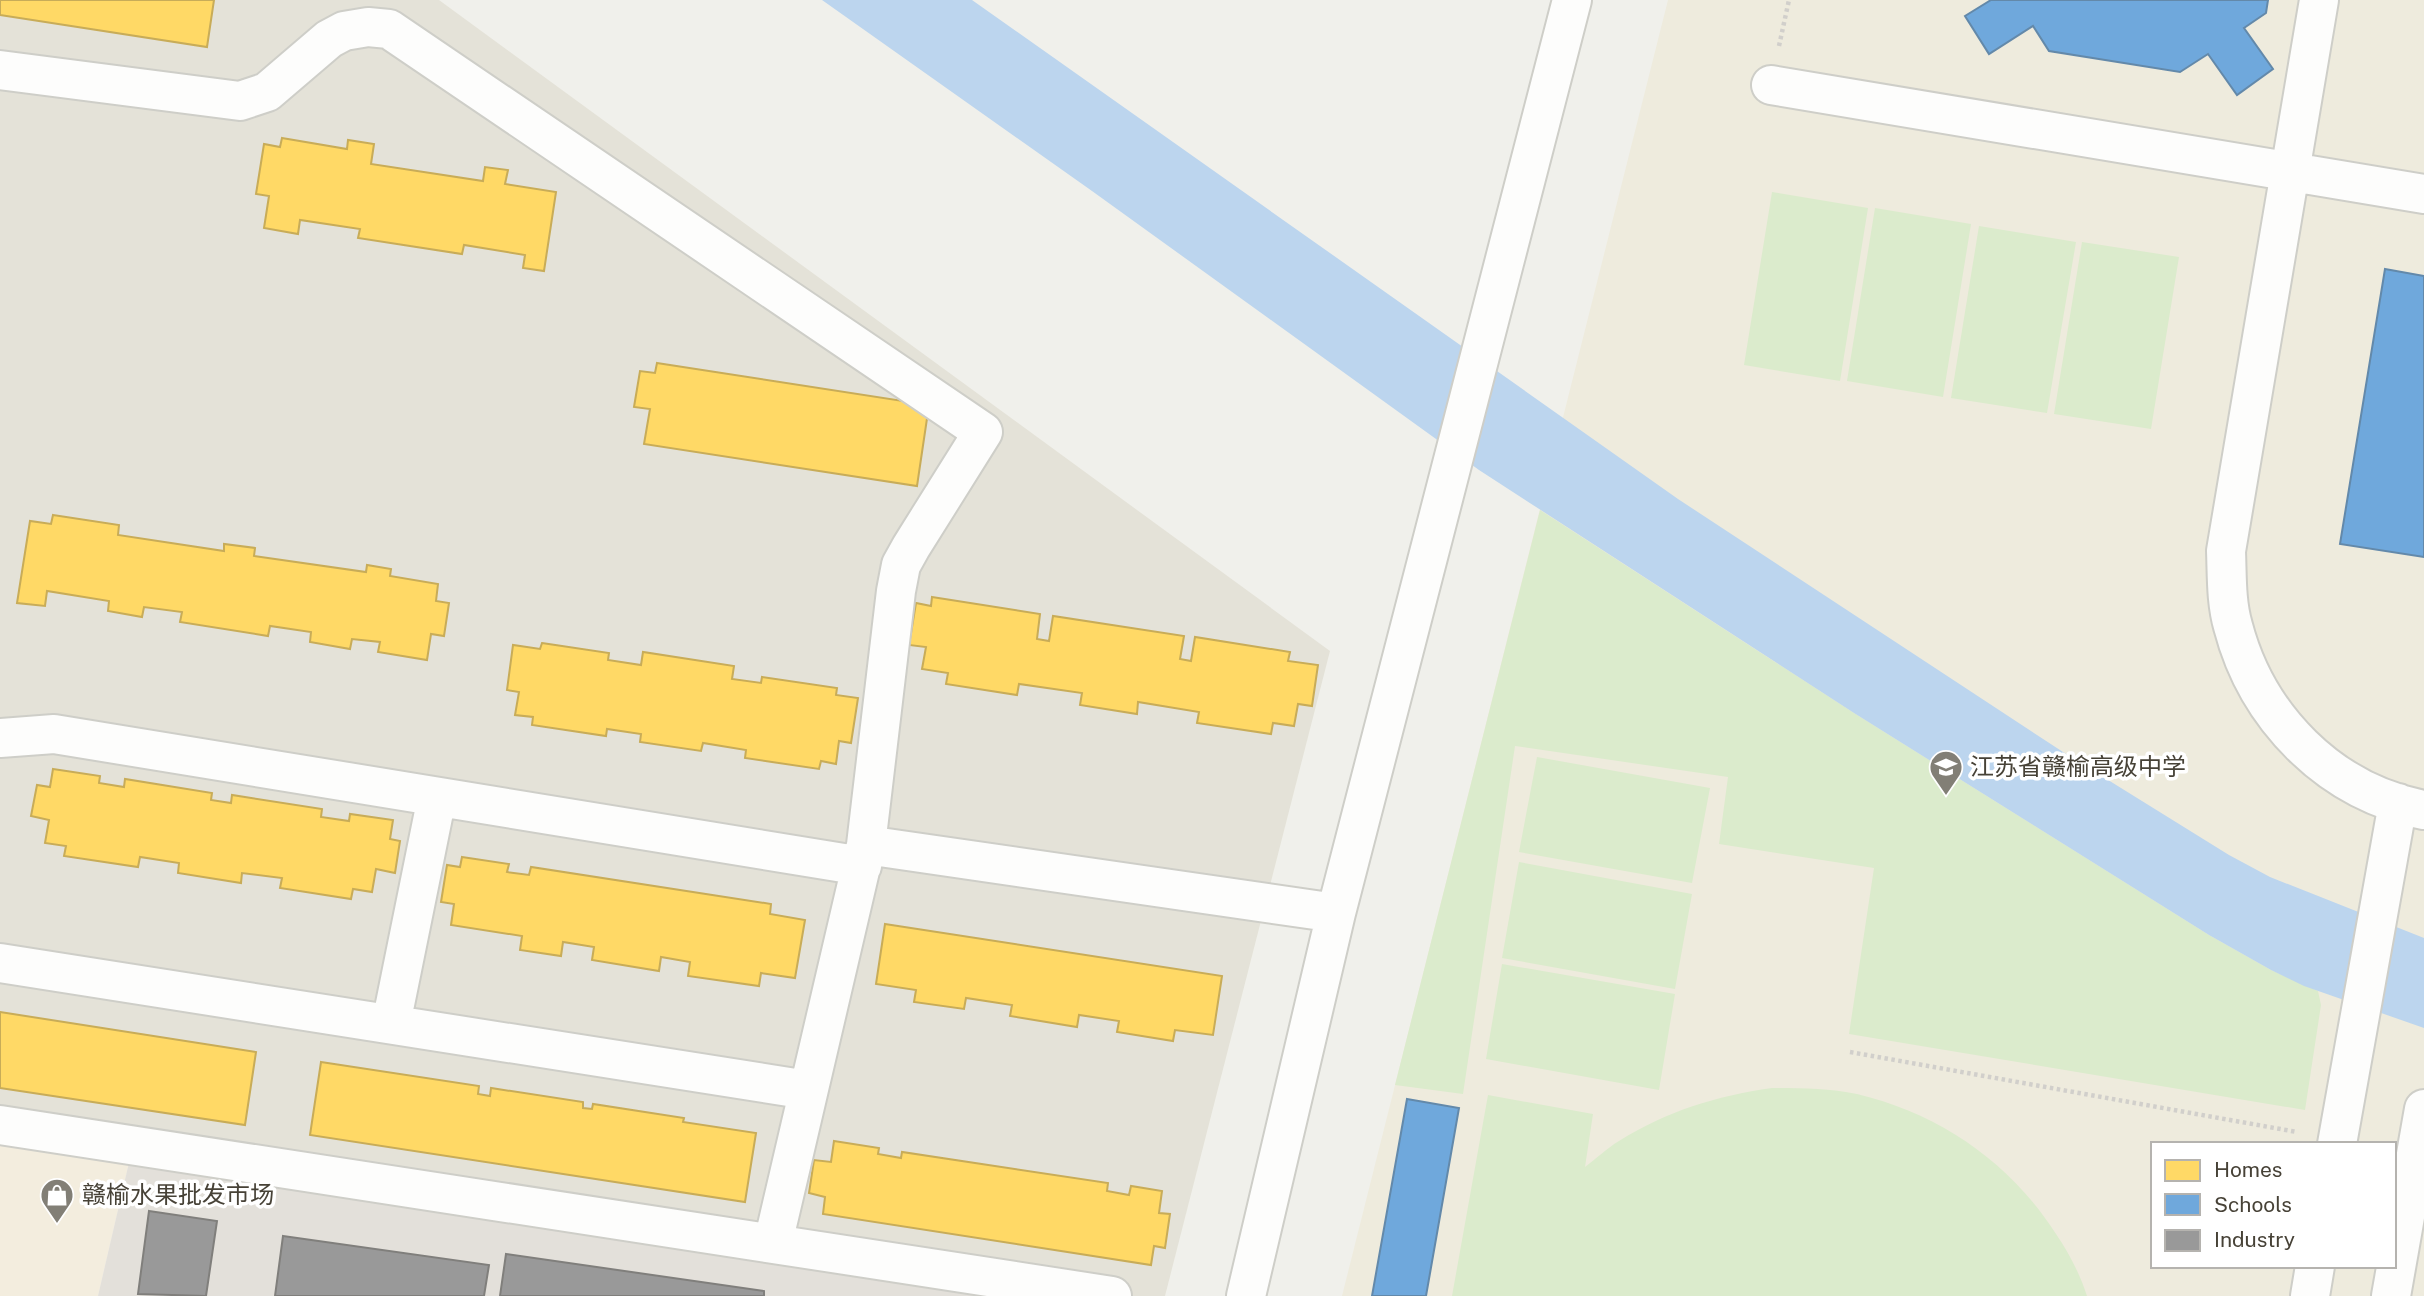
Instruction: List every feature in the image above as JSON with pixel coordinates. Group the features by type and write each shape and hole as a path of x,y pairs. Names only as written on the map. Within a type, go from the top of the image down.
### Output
{"street":[{"path":"1246,1296 1336,913 1573,0"},
{"path":"2319,0 2226,551 2232,625 2259,693 2280,723 2334,774 2370,793 2411,807 2337,1141"},
{"path":"0,70 240,100 267,92 330,39 344,31 369,27 389,29 984,432 901,565 864,855 773,1243"},
{"path":"1771,85 2424,194"},
{"path":"0,738 54,734 438,797 864,855 1336,913"},
{"path":"391,1024 438,797"},
{"path":"0,963 808,1090"},
{"path":"2403,1279 2424,1109"},
{"path":"0,1125 1112,1296"},
{"path":"2310,1296 2315,1268"}],"path":[{"path":"1850,1052 2337,1141"}],"shaded area":[{"path":"0,0 439,0 1330,651 1165,1296 1085,1296 0,1135"},
{"name":"江苏省赣榆高级中学","path":"1668,0 2424,0 2424,1296 1342,1296"},
{"name":"赣榆水果批发市场","path":"0,1135 131,1154 98,1296 0,1296"},
{"path":"131,1154 1085,1296 98,1296"}],"green space":[{"path":"1772,192 1868,208 1840,381 1744,365"},
{"path":"1875,208 1971,224 1943,397 1847,381"},
{"path":"1979,226 2076,242 2047,413 1951,398"},
{"path":"2082,242 2179,257 2151,429 2054,414"},
{"path":"1540,510 1854,713 2209,935 2271,970 2318,991 2321,1005 2305,1110 1849,1034 1874,868 1719,844 1728,777 1515,746 1463,1094 1395,1085"},
{"path":"1537,757 1710,788 1692,883 1519,852"},
{"path":"1519,862 1692,894 1675,989 1502,958"},
{"path":"1502,964 1675,994 1659,1090 1486,1059"},
{"path":"1772,1088 1825,1089 1857,1094 1917,1114 1970,1144 1995,1163 2038,1208 2070,1256 2087,1296 1452,1296 1488,1095 1593,1114 1585,1167 1619,1141 1655,1121 1712,1100"}],"water":[{"path":"822,0 972,0 1678,499 2063,752 2229,855 2270,877 2424,938 2424,1028 2304,986 2271,970 2209,935 1854,713 1479,470"}],"building: Homes":[{"path":"0,0 214,0 207,47 0,15"},
{"path":"282,138 347,149 348,140 374,144 371,164 483,181 485,167 508,170 505,184 556,192 544,271 523,268 525,255 464,245 462,254 358,238 360,229 300,220 298,234 264,228 269,196 256,194 264,144 280,147"},
{"path":"657,363 929,405 917,486 644,444 650,409 634,407 640,371 655,373"},
{"path":"53,515 119,525 118,535 224,551 224,544 255,548 254,556 366,572 367,565 391,569 390,576 438,584 436,601 449,603 444,636 431,634 427,660 378,652 380,642 352,639 350,649 310,642 311,632 270,626 268,636 180,622 182,612 144,607 142,617 108,611 109,601 47,591 45,606 17,603 30,521 51,524"},
{"path":"932,597 1040,614 1037,639 1049,641 1053,616 1184,636 1180,659 1191,661 1195,637 1290,652 1288,661 1318,665 1312,706 1298,704 1294,726 1273,723 1271,734 1197,723 1199,712 1138,702 1137,714 1080,705 1082,693 1019,684 1017,695 946,684 948,673 922,669 926,647 909,645 916,603 931,606"},
{"path":"542,643 609,653 608,660 641,665 643,652 734,666 732,679 761,683 762,677 837,688 836,695 858,698 851,743 839,741 836,764 821,761 819,769 745,758 746,750 703,743 701,751 640,742 641,734 607,729 606,736 532,725 533,717 515,715 519,692 507,690 513,645 540,649"},
{"path":"53,769 100,776 99,783 124,787 125,779 212,793 211,800 231,803 232,795 322,809 321,817 349,821 350,814 393,820 390,839 400,841 395,873 376,869 372,892 353,889 351,899 280,888 282,878 242,873 241,883 178,873 179,863 140,857 138,867 64,856 66,846 45,843 49,820 31,816 37,785 50,787"},
{"path":"462,857 509,864 507,872 529,875 531,867 771,904 770,914 805,920 795,978 761,973 759,986 688,976 690,962 661,957 659,971 592,960 594,947 563,942 561,956 520,950 522,936 451,925 454,904 441,902 447,865 460,867"},
{"path":"885,924 1222,976 1213,1035 1175,1030 1173,1041 1117,1032 1119,1021 1079,1015 1077,1027 1010,1016 1012,1005 966,998 964,1009 914,1002 916,990 876,984"},
{"path":"0,1012 256,1052 245,1125 0,1088"},
{"path":"321,1062 479,1086 478,1094 490,1096 491,1088 583,1102 583,1108 592,1109 593,1104 684,1118 683,1122 756,1133 745,1202 310,1135"},
{"path":"834,1141 879,1148 878,1154 901,1158 902,1152 1108,1183 1107,1191 1129,1195 1131,1186 1162,1191 1159,1213 1170,1214 1165,1248 1154,1246 1151,1265 823,1214 825,1197 809,1193 814,1160 831,1162"}],"building: Schools":[{"path":"1991,0 2268,0 2266,13 2244,28 2273,69 2237,95 2208,54 2180,72 2049,51 2033,26 1989,54 1965,16"},
{"path":"2385,269 2424,276 2424,557 2340,544"},
{"path":"1407,1099 1459,1108 1426,1296 1372,1296"}],"building: Industry":[{"path":"149,1211 217,1221 206,1296 138,1294"},
{"path":"283,1236 489,1265 484,1296 275,1296"},
{"path":"506,1254 764,1291 764,1296 500,1296"}],"place":[{"name":"江苏省赣榆高级中学","path":"1946,797"},
{"name":"赣榆水果批发市场","path":"57,1225"}]}
